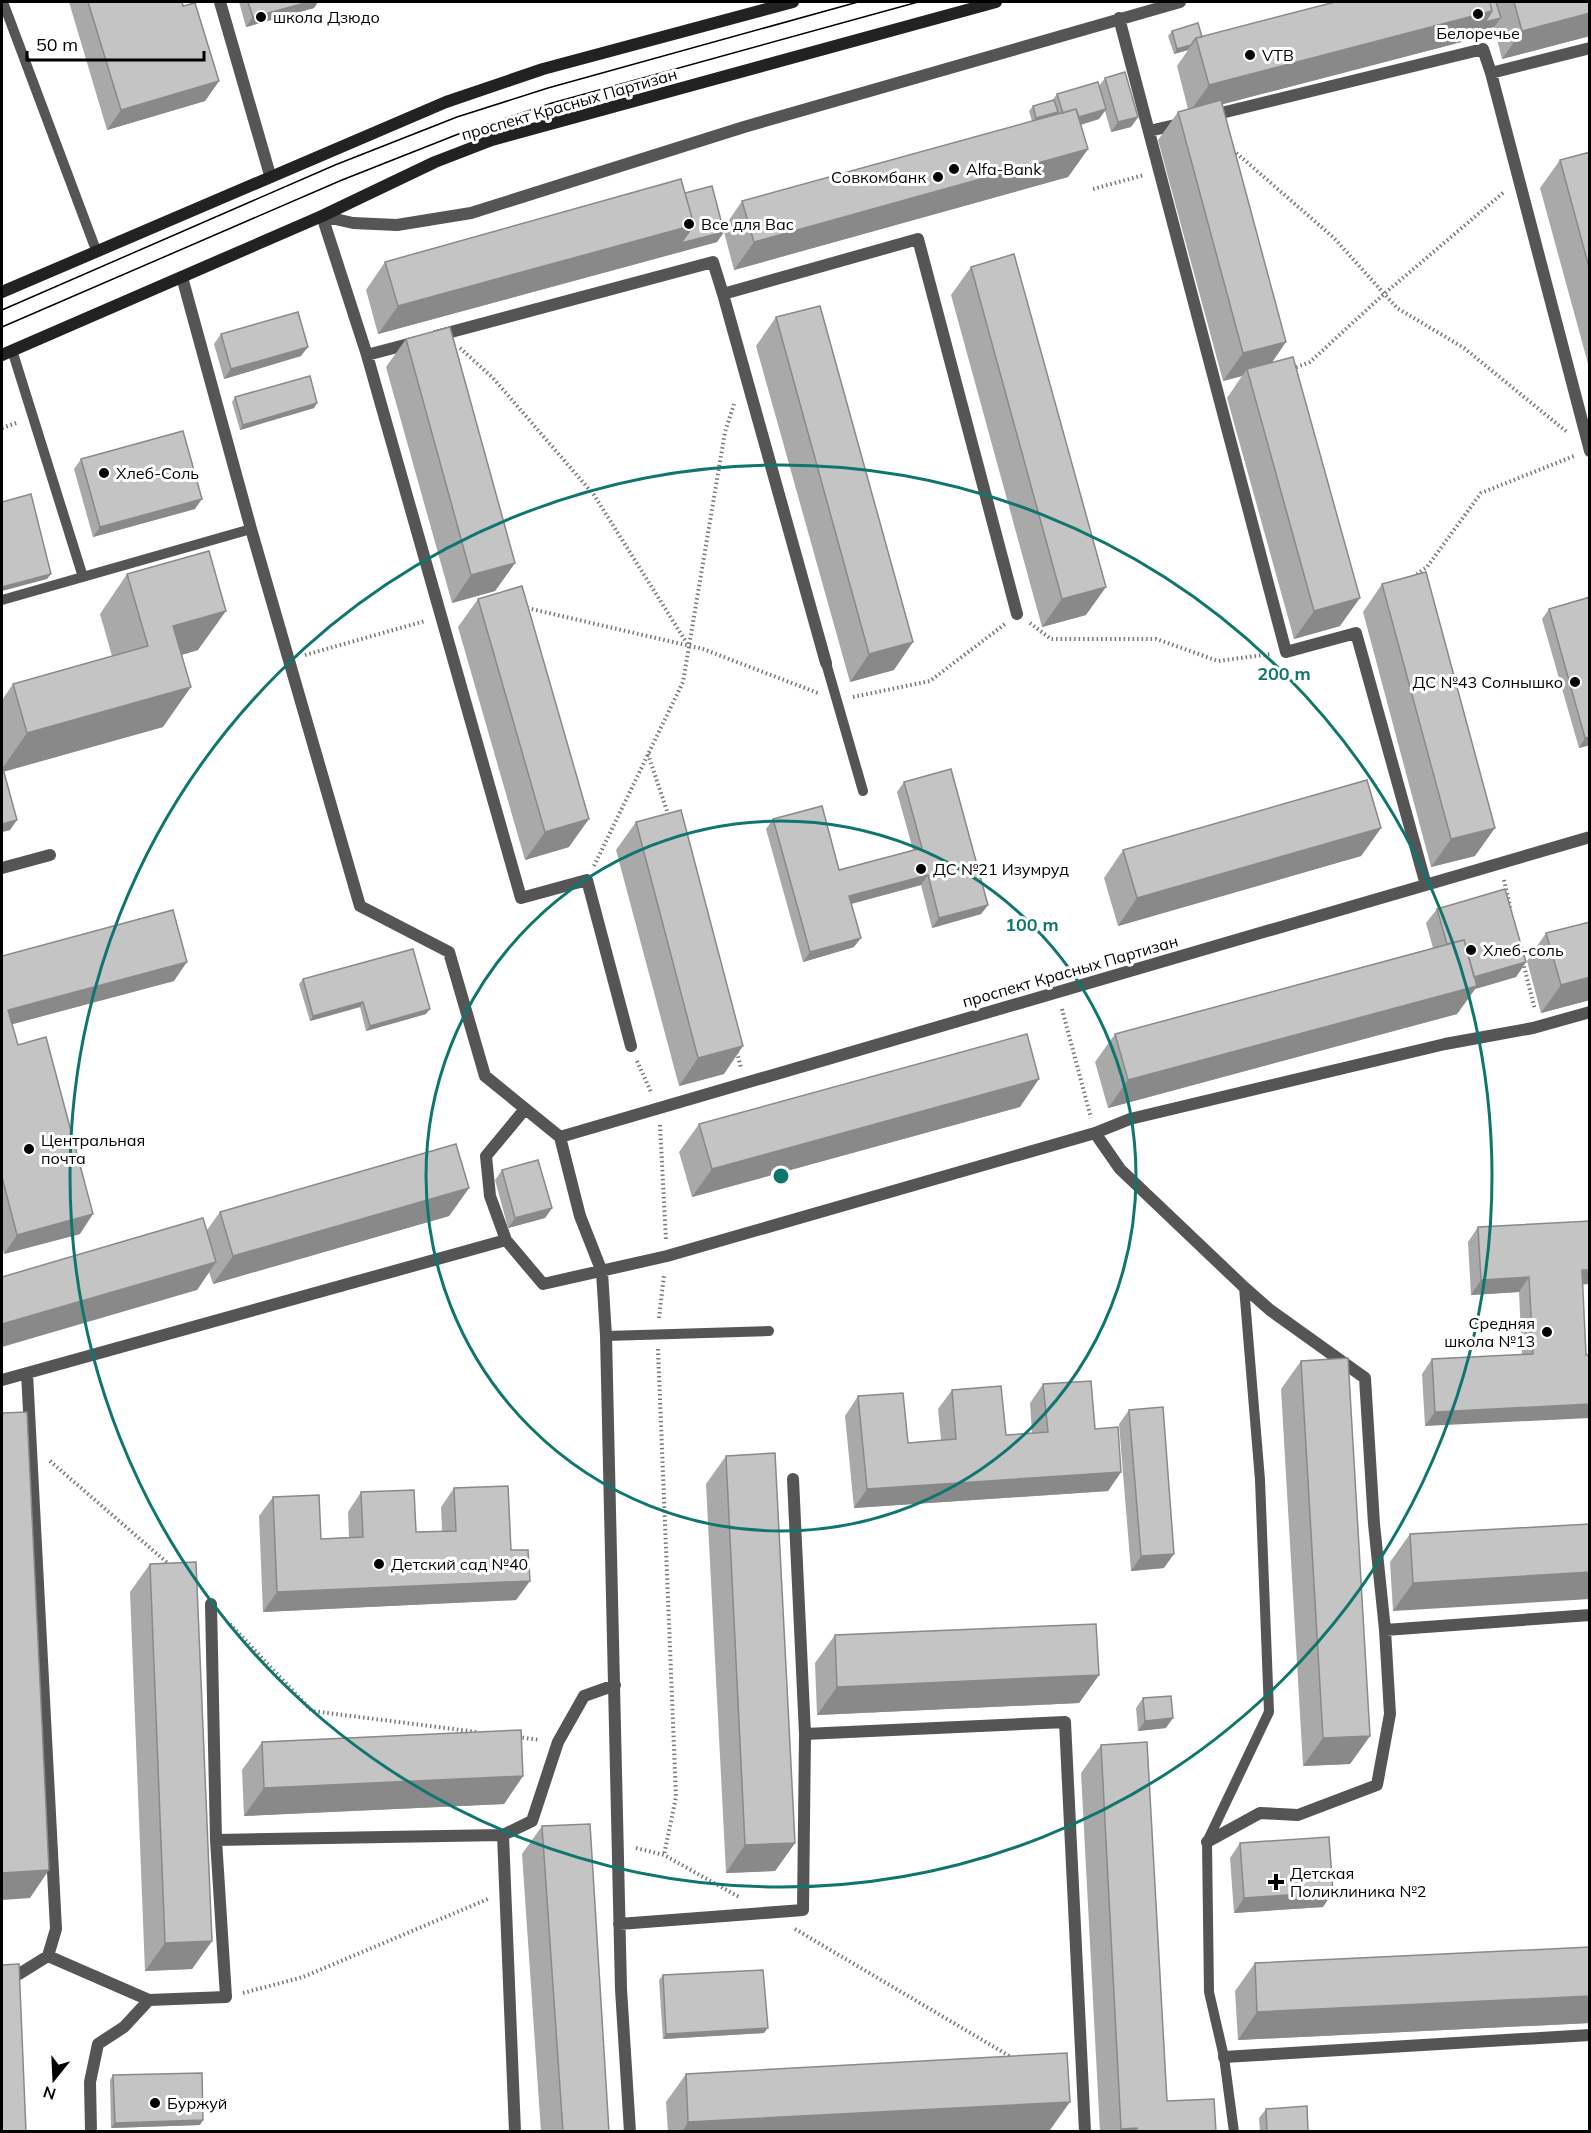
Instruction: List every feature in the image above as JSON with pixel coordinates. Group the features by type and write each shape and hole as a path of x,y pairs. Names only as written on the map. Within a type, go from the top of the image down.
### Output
{"main road":[{"path":"2,292 270,175 446,102 543,69 768,5 793,2"},
{"name":"проспект Красных Партизан","path":"7,352 322,216 435,162 492,140 996,2"}],"street":[{"path":"220,2 270,175"},
{"path":"322,216 353,223 397,225 471,213 744,127 1180,2"},
{"path":"1119,18 1286,652 1356,633 1426,885"},
{"path":"1149,131 1483,48 1589,451"},
{"path":"1491,73 1590,48"},
{"path":"322,216 367,355 521,898 587,880 631,1046"},
{"path":"723,294 918,239 1017,614"},
{"path":"367,355 713,262 826,663"},
{"path":"182,277 251,529 360,906 449,952 485,1076 560,1137 580,1216 602,1272 606,1336 619,1924 630,2132"},
{"name":"проспект Красных Партизан","path":"560,1137 1590,837"},
{"path":"2,868 50,855"},
{"path":"525,1109 486,1156 490,1196 506,1240 543,1284 667,1256 1095,1133 1142,1116 1590,1012"},
{"path":"1095,1133 1120,1169 1244,1287 1270,1310 1365,1378 1374,1524 1385,1630 1390,1714 1377,1785 1298,1815 1260,1813 1207,1842"},
{"path":"2,1380 506,1240"},
{"path":"2,1976 19,1980 48,1956 56,1929 27,1373"},
{"path":"619,1924 803,1910 806,1734 793,1479"},
{"path":"48,1956 149,2000 226,1997 216,1840 211,1604"},
{"path":"1385,1630 1590,1615"},
{"path":"216,1840 503,1835 532,1821 558,1742 584,1696 615,1684"},
{"path":"806,1734 1065,1722 1085,2132"},
{"path":"503,1835 515,2132"},
{"path":"91,2132 90,2082 98,2044 124,2027 149,2000"},
{"path":"1224,2057 1590,2035"}],"lane":[{"path":"3,2 96,250"},
{"path":"7,352 83,577"},
{"path":"2,600 251,529"},
{"path":"826,663 863,791"},
{"path":"1234,2132 1224,2057 1209,1992 1207,1842 1269,1712 1260,1480 1244,1287"},
{"path":"606,1336 769,1331"}],"path":[{"path":"1232,149 1335,238 1397,308 1464,348 1589,451 1481,493 1427,567 1410,579"},
{"path":"1093,189 1159,170"},
{"path":"1283,373 1310,362 1384,294 1518,180"},
{"path":"445,334 493,378 594,495 688,646"},
{"path":"587,880 683,682 725,432 735,401"},
{"path":"511,604 688,646 837,701 930,681 1017,614 1052,639 1156,639 1218,661 1286,652"},
{"path":"289,660 441,616"},
{"path":"648,754 672,826"},
{"path":"1500,863 1514,921"},
{"path":"1522,956 1538,1025"},
{"path":"1058,992 1095,1133"},
{"path":"631,1046 658,1109 664,1163 667,1256 657,1335 676,1797 664,1855"},
{"path":"736,1050 746,1083"},
{"path":"31,1445 177,1572"},
{"path":"211,1604 312,1711 488,1734"},
{"path":"512,1736 558,1742"},
{"path":"618,1843 664,1855 768,1913 1017,2061"},
{"path":"226,1997 303,1977 505,1892"}],"building":[{"path":"88,2 182,2 183,6 195,3 219,81 121,110"},
{"path":"248,2 309,2 253,17"},
{"path":"1335,2 1490,2 1492,11 1209,85 1196,38"},
{"path":"1490,2 1496,2 1501,18 1485,22 1492,11"},
{"path":"1514,2 1590,2 1590,13 1522,31"},
{"path":"1198,23 1202,37 1196,38 1191,45 1177,49 1172,31"},
{"path":"1125,72 1138,117 1118,122 1105,78"},
{"path":"1098,82 1106,109 1079,117 1076,109 1063,113 1057,94"},
{"path":"1054,100 1058,112 1036,118 1033,106"},
{"path":"1221,100 1286,342 1243,353 1178,112"},
{"path":"1076,109 1088,149 754,242 742,201"},
{"path":"1590,152 1590,271 1560,160"},
{"path":"681,179 694,225 398,306 385,262"},
{"path":"712,186 724,232 681,243 694,225 685,193"},
{"path":"1014,254 1106,587 1062,599 971,267"},
{"path":"820,306 913,642 869,654 776,317"},
{"path":"298,312 308,347 231,369 221,334"},
{"path":"450,327 515,563 471,575 406,339"},
{"path":"1293,357 1360,598 1314,611 1247,369"},
{"path":"310,376 317,403 243,425 235,397"},
{"path":"183,431 202,499 100,527 81,459"},
{"path":"31,494 51,574 2,587 2,502"},
{"path":"209,551 226,611 173,626 191,687 27,733 13,684 148,646 127,574"},
{"path":"1426,572 1495,828 1451,839 1382,584"},
{"path":"522,586 589,819 545,832 478,599"},
{"name":"ДС №43 Солнышко","path":"1590,597 1590,737 1585,738 1549,609"},
{"path":"2,765 17,820 2,824"},
{"name":"ДС №21 Изумруд","path":"951,769 988,905 939,918 928,875 849,896 861,938 810,952 773,819 822,806 839,870 922,848 904,782"},
{"path":"1367,780 1381,828 1137,898 1123,850"},
{"path":"681,810 743,1046 698,1058 636,822"},
{"path":"1505,889 1526,962 1474,977 1464,940 1447,944 1437,909"},
{"path":"173,910 187,962 8,1010 18,1045 46,1037 93,1214 17,1235 2,1177 2,956"},
{"path":"1590,922 1590,977 1561,985 1546,933"},
{"path":"1464,940 1477,986 1128,1080 1115,1034"},
{"path":"413,949 430,1009 370,1026 363,1002 313,1016 303,979"},
{"path":"1027,1034 1039,1079 712,1169 699,1124"},
{"path":"456,1144 469,1188 233,1256 220,1212"},
{"path":"538,1160 552,1208 515,1218 502,1170"},
{"path":"203,1218 216,1262 2,1324 2,1277"},
{"name":"Средняя школа №13","path":"1590,1221 1590,1270 1582,1270 1586,1355 1590,1355 1590,1404 1435,1412 1432,1359 1533,1354 1529,1277 1481,1280 1478,1227"},
{"path":"1348,1358 1370,1736 1323,1738 1301,1361"},
{"path":"1091,1381 1095,1429 1118,1427 1121,1472 867,1489 858,1396 903,1393 908,1443 956,1439 952,1390 1001,1386 1006,1435 1048,1432 1043,1384"},
{"path":"1163,1407 1174,1554 1141,1556 1129,1410"},
{"path":"27,1412 49,1870 2,1873 2,1413"},
{"path":"775,1453 795,1843 745,1845 726,1456"},
{"name":"Детский сад №40","path":"508,1486 511,1550 528,1550 530,1581 277,1592 273,1497 319,1495 321,1539 363,1537 361,1492 414,1490 416,1532 456,1531 454,1488"},
{"path":"1590,1524 1590,1572 1413,1583 1410,1534"},
{"path":"196,1562 212,1941 165,1943 150,1564"},
{"path":"1096,1624 1099,1675 837,1687 835,1635"},
{"path":"1171,1696 1173,1718 1145,1721 1143,1698"},
{"path":"521,1730 523,1776 264,1788 262,1742"},
{"path":"1147,1742 1167,2101 1214,2099 1216,2132 1137,2132 1137,2128 1121,2129 1101,1745"},
{"path":"590,1824 609,2132 563,2132 542,1826"},
{"name":"Детская Поликлиника №2","path":"1329,1837 1333,1892 1244,1898 1240,1843"},
{"path":"1590,1947 1590,1996 1257,2012 1255,1963"},
{"path":"19,1964 26,2132 2,2132 2,1965"},
{"path":"763,1970 768,2028 666,2034 663,1975"},
{"path":"1067,2053 1070,2102 688,2122 686,2074"},
{"name":"Буржуй","path":"202,2073 203,2120 115,2123 113,2075"},
{"path":"1307,2106 1308,2132 1267,2132 1266,2109"}],"tram line":[{"path":"2,310 335,165 457,117 548,88 858,2"},
{"path":"2,327 342,180 461,133 552,103 918,2"}],"place":[{"name":"Белоречье","path":"1478,14"},
{"name":"школа Дзюдо","path":"261,17"},
{"name":"VTB","path":"1250,55"},
{"name":"Alfa-Bank","path":"954,169"},
{"name":"Совкомбанк","path":"938,177"},
{"name":"Все для Вас","path":"689,224"},
{"name":"Хлеб-Соль","path":"104,473"},
{"name":"ДС №43 Солнышко","path":"1575,682"},
{"name":"ДС №21 Изумруд","path":"921,869"},
{"name":"Хлеб-соль","path":"1471,950"},
{"name":"Центральная почта","path":"29,1149"},
{"name":"Средняя школа №13","path":"1547,1332"},
{"name":"Детский сад №40","path":"379,1564"},
{"name":"Детская Поликлиника №2","path":"1276,1882"},
{"name":"Буржуй","path":"155,2103"}]}
